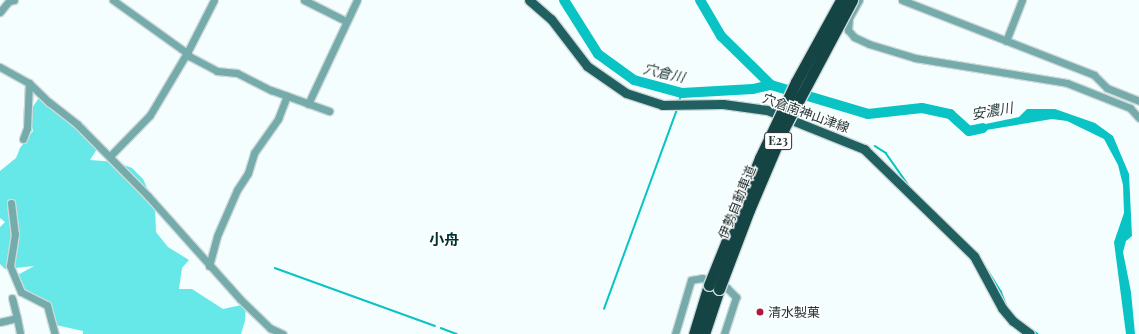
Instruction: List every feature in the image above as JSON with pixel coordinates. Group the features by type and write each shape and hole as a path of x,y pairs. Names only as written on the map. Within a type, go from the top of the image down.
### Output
{"highway":[{"name":"伊勢自動車道","path":"704,334 714,287 760,158 796,82 841,0"},
{"name":"伊勢自動車道","path":"694,334 784,128 852,0"}],"main road":[{"name":"穴倉南神山津線","path":"529,0 551,19 580,59 595,74 636,97 666,105 724,104 767,110 864,149 974,256 1002,308 1013,321 1030,334"}],"street":[{"path":"0,12 9,1 14,0"},
{"path":"114,0 187,52 189,56 220,73 238,72 287,96 329,111"},
{"path":"110,156 150,115 187,52 214,0"},
{"path":"304,0 346,21"},
{"path":"308,104 357,0"},
{"path":"859,0 849,18 848,30 854,37 869,44 928,61 1067,83 1126,106 1136,112 1139,118"},
{"path":"902,0 1094,75 1107,88 1139,101"},
{"path":"1006,41 1022,0"},
{"path":"0,68 29,83 110,156 148,196 209,266 265,324 283,334"},
{"path":"23,139 27,128 29,83"},
{"path":"209,266 217,236 237,190 248,173 254,153 278,119 287,96"},
{"path":"1126,106 1139,106"},
{"path":"11,203 15,234 10,266 21,292 47,305 55,334"},
{"path":"675,334 691,280 702,278 727,288 736,298 724,334"},
{"path":"12,298 20,334"},
{"path":"0,322 17,318"}],"shaded area":[{"path":"40,96 57,103 87,127 93,136 97,149 90,160 116,162 132,168 143,179 155,205 156,232 168,247 189,260 182,268 179,289 192,289 223,309 246,304 245,321 241,334 83,334 83,331 56,325 51,306 47,301 24,291 16,276 34,266 5,269 0,264 0,227 5,222 0,218 0,171 16,158 20,148 33,131 31,123 32,108"},
{"path":"1027,109 1055,109 1095,123 1113,136 1129,174 1132,236 1126,241 1123,252 1131,292 1135,334 1126,334 1114,242 1124,213 1123,185 1118,165 1104,139 1067,121 1052,119 968,133 971,127 1019,117"}],"waterway":[{"name":"穴倉川","path":"564,0 598,54 634,80 682,93 753,89 771,85"},
{"name":"安濃川","path":"700,0 721,36 771,85 868,114 922,108 950,114 969,131 983,128"},
{"path":"679,102 682,93"},
{"path":"604,309 676,112"},
{"path":"875,146 886,153 912,190"},
{"path":"982,261 1001,291 1008,309"},
{"path":"275,268 435,326"},
{"path":"441,328 457,334"},
{"path":"1030,328 1038,334"}],"place":[{"name":"清水製菓","path":"760,312"}],"district":[{"name":"小舟","path":"444,240"}]}
